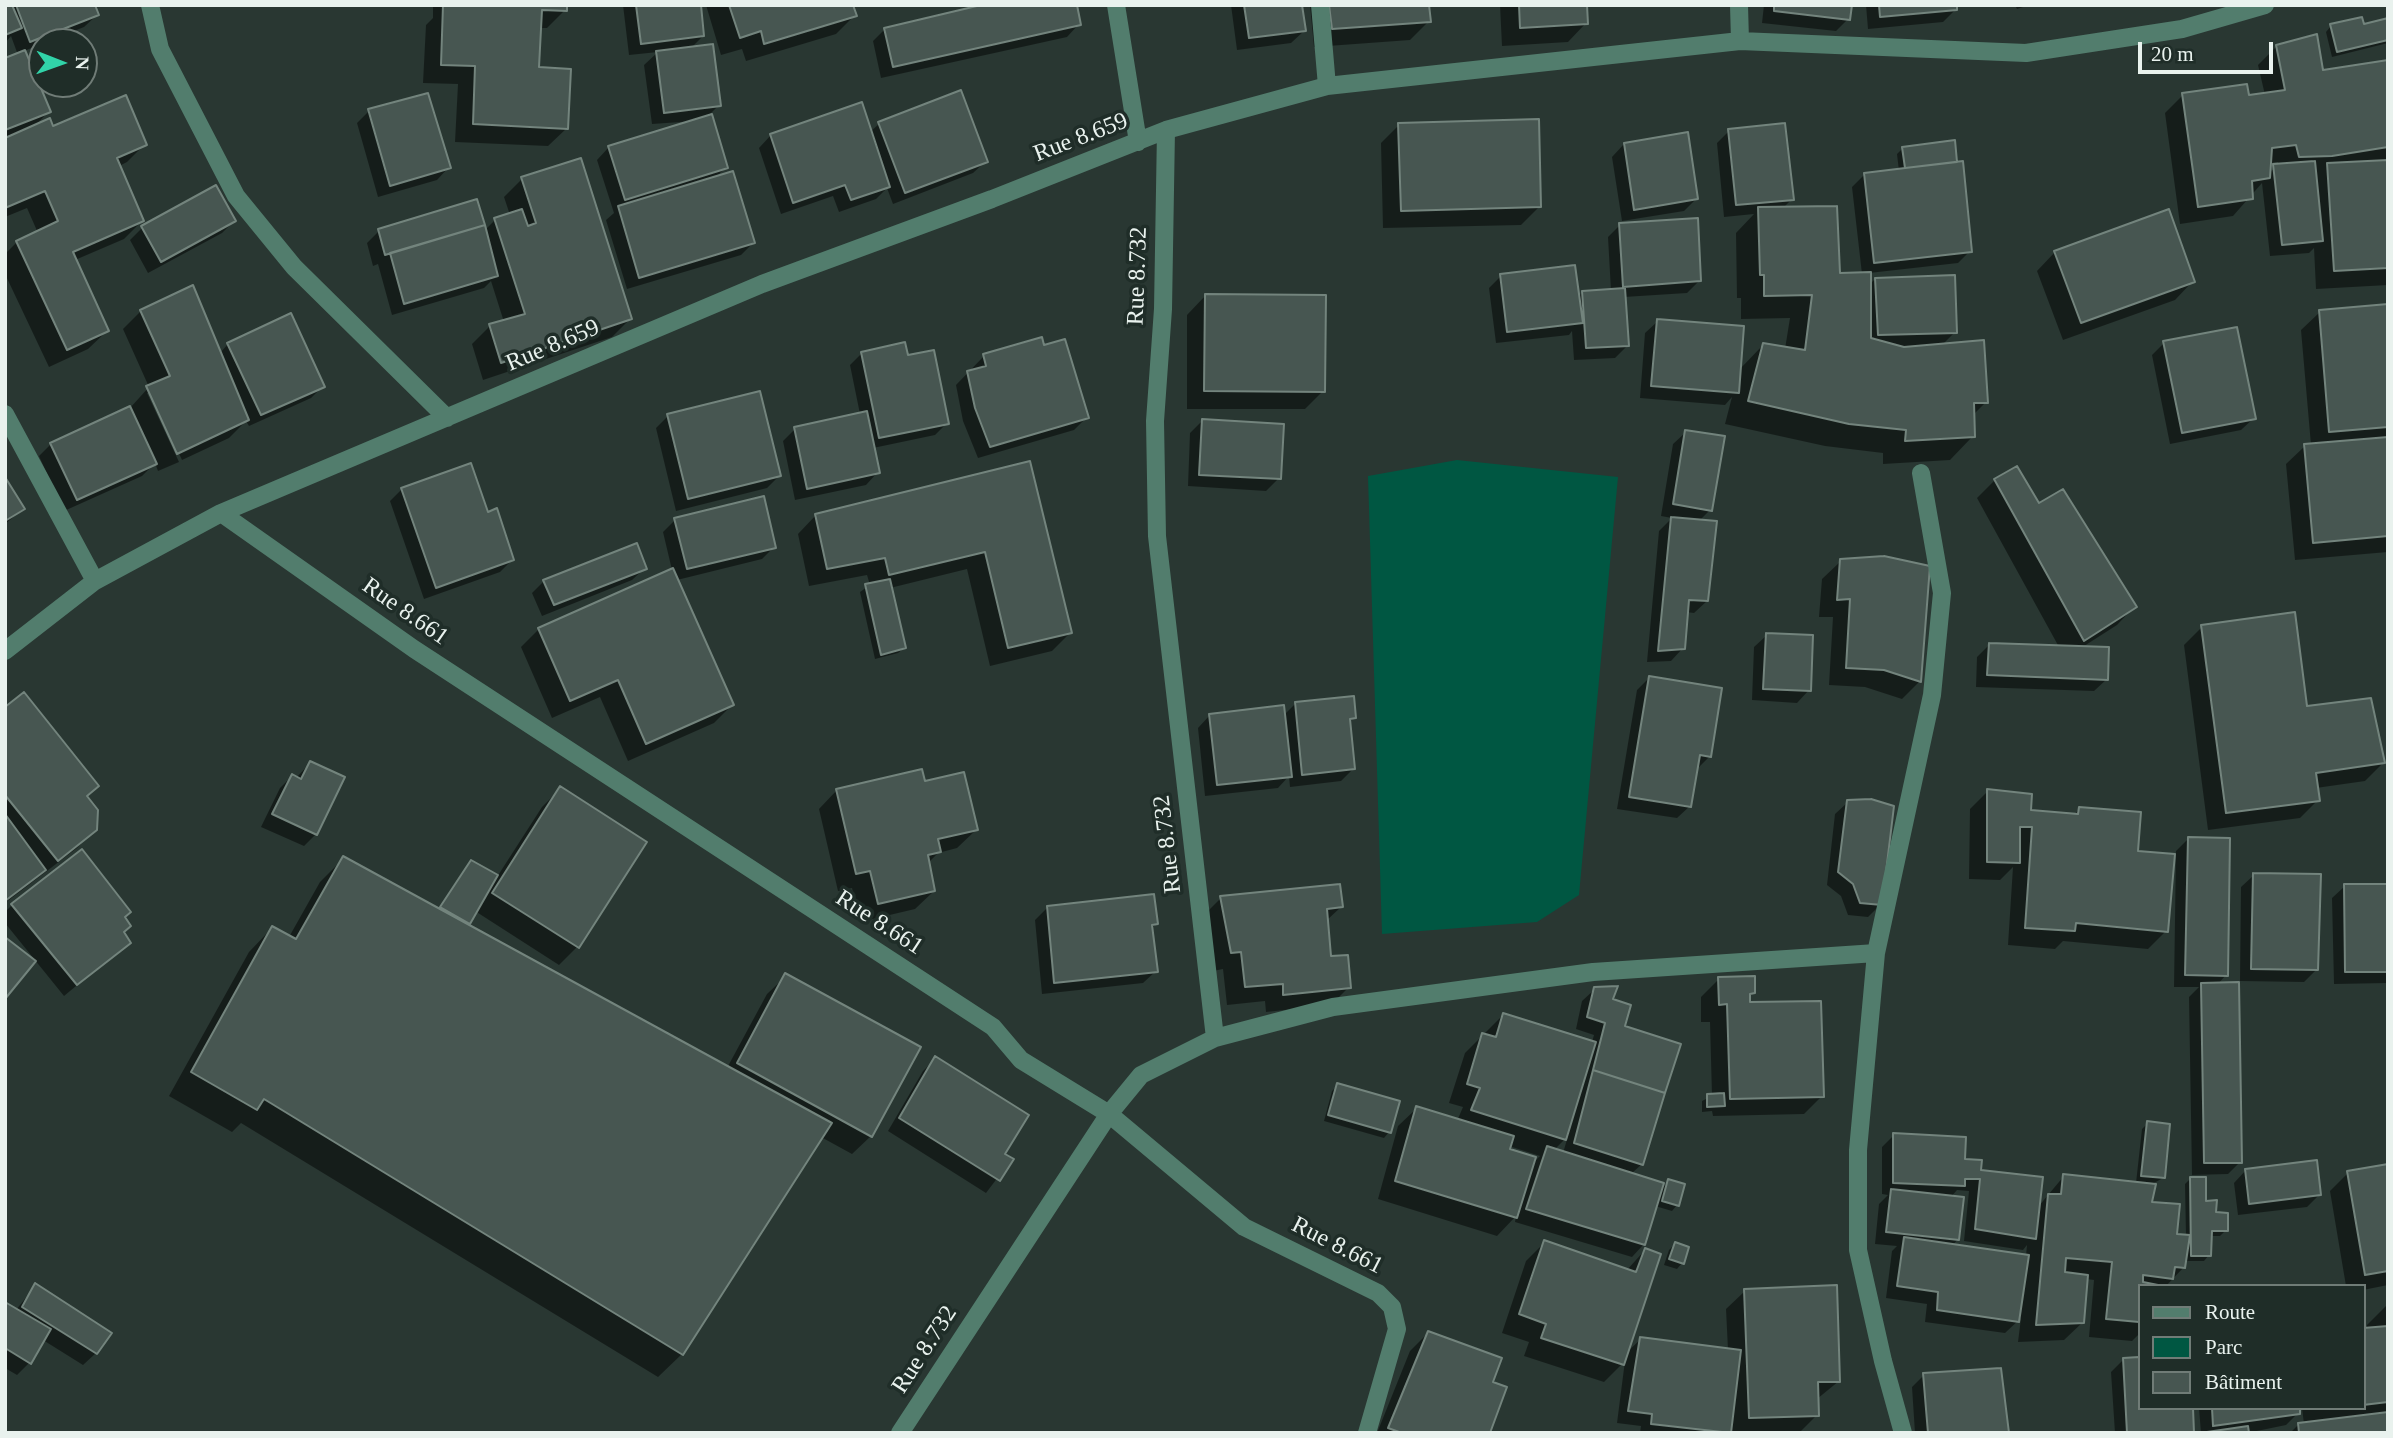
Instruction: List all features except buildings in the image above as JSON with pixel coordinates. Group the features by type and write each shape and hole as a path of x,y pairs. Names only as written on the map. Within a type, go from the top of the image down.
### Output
{"street":[{"path":"150,5 160,50 236,196 294,267 447,418"},
{"path":"1115,5 1138,142"},
{"path":"1320,5 1327,86"},
{"path":"1739,5 1740,41"},
{"name":"Rue 8.659","path":"5,651 95,581 221,513 762,284 1166,130 1327,86 1740,41 2026,53 2182,29 2265,5"},
{"name":"Rue 8.732","path":"900,1433 1109,1114 1141,1075 1215,1038 1157,536 1155,421 1163,309 1166,130"},
{"path":"5,414 95,581"},
{"path":"1903,1433 1883,1361 1858,1250 1858,1150 1876,953 1932,695 1942,593 1921,473"},
{"name":"Rue 8.661","path":"221,513 426,656 993,1027 1021,1060 1109,1114 1244,1227 1378,1293 1392,1307 1396,1329 1367,1433"},
{"path":"1215,1038 1333,1007 1593,972 1876,953"}],"green space":[{"path":"1457,460 1618,477 1579,895 1537,922 1382,934 1368,476"}]}
